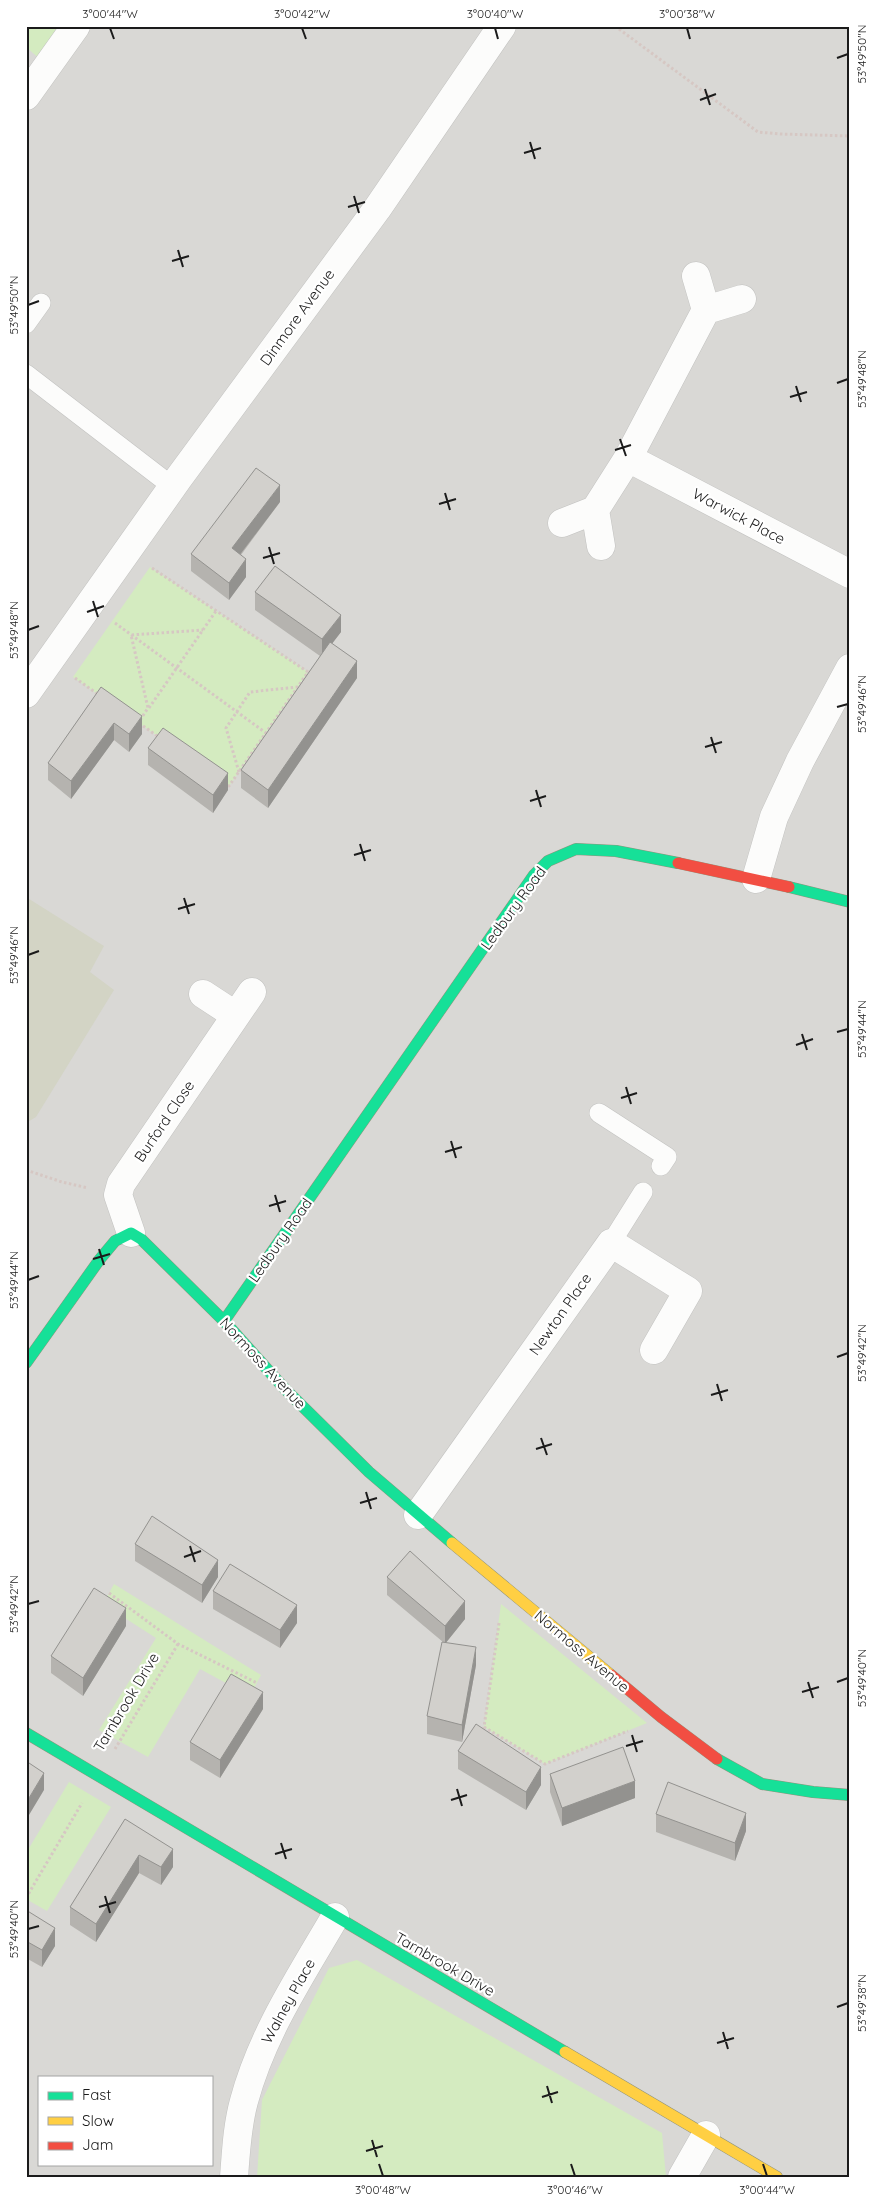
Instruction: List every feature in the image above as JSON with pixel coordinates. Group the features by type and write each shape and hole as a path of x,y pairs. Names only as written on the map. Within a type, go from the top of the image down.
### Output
{"street":[{"path":"26,96 76,26"},
{"name":"Dinmore Avenue","path":"26,694 173,487 377,209 502,26"},
{"path":"562,523 595,510 628,458 706,310 696,276"},
{"path":"706,310 742,299"},
{"name":"Warwick Place","path":"628,458 850,574"},
{"path":"595,510 601,546"},
{"path":"756,879 774,817 800,761 850,668"},
{"name":"Ledbury Road","path":"224,1321 523,892 548,861 576,849 616,851 756,879 850,902"},
{"name":"Burford Close","path":"118,1194 121,1184 252,992"},
{"path":"203,994 236,1015"},
{"path":"26,1363 33,1336 115,1241 131,1233 118,1194"},
{"name":"Normoss Avenue","path":"131,1233 141,1239 224,1321 285,1389 369,1472 661,1717 715,1758 762,1784 813,1792 850,1795"},
{"path":"611,1243 688,1291 654,1350"},
{"name":"Newton Place","path":"418,1515 611,1243"},
{"name":"Tarnbrook Drive","path":"26,1733 777,2177"},
{"name":"Walney Place","path":"234,2177 243,2102 255,2066 269,2031 335,1917"},
{"path":"682,2177 706,2135"}],"lane":[{"path":"26,324 41,303"},
{"path":"26,374 173,487"},
{"path":"599,1112 667,1157 661,1166"},
{"path":"611,1243 644,1192"}],"path":[{"path":"615,26 758,132 850,136"},
{"path":"127,552 308,672 229,786 221,780"},
{"path":"90,605 266,733"},
{"path":"161,738 138,722 216,611"},
{"path":"131,635 203,630"},
{"path":"131,635 148,708"},
{"path":"50,660 106,700"},
{"path":"239,772 226,728 250,692 298,687"},
{"path":"26,1170 62,1182 118,1194"},
{"path":"503,1586 484,1727 545,1764 661,1717"},
{"name":"Tarnbrook Drive","path":"109,1593 178,1644 257,1683"},
{"name":"Tarnbrook Drive","path":"26,1898 178,1644"}],"shaded area":[{"path":"26,26 850,26 850,2177 26,2177"},
{"path":"26,897 104,946 90,972 114,990 36,1117 26,1123"}],"green space":[{"path":"26,26 66,26 41,60 26,47"},
{"path":"150,567 308,672 229,786 73,677"},
{"path":"114,1584 261,1675 250,1696 200,1669 148,1757 99,1730 156,1638 103,1604"},
{"path":"501,1604 647,1723 545,1764 484,1727"},
{"path":"69,1782 111,1807 47,1911 26,1899 26,1853"},
{"path":"357,1960 662,2133 666,2177 257,2177 262,2100 329,1968"}],"building":[{"path":"256,468 280,485 232,548 246,559 229,583 191,554"},
{"path":"275,566 341,615 322,639 255,592"},
{"path":"330,642 357,661 268,790 241,770"},
{"path":"101,687 142,716 129,734 114,723 71,781 48,763"},
{"path":"163,728 228,773 213,795 148,748"},
{"path":"152,1516 218,1560 202,1585 135,1544"},
{"path":"410,1551 465,1601 445,1626 387,1577"},
{"path":"230,1564 297,1605 280,1630 213,1591"},
{"path":"94,1588 126,1608 83,1678 51,1656"},
{"path":"442,1642 476,1647 462,1725 427,1716"},
{"path":"231,1674 263,1692 220,1760 190,1742"},
{"path":"476,1724 541,1767 526,1792 458,1751"},
{"path":"623,1747 635,1781 562,1808 550,1774"},
{"path":"26,1761 44,1773 26,1803"},
{"path":"668,1782 746,1813 735,1843 656,1814"},
{"path":"125,1819 173,1849 161,1867 139,1855 96,1924 70,1907"},
{"path":"26,1910 55,1928 42,1950 26,1941"}],"traffic: fast":[{"path":"224,1321 534,875 548,861 576,849 616,851 678,863"},
{"path":"789,887 850,902"},
{"path":"26,1363 100,1259 115,1241 131,1233 141,1239 224,1321 285,1389 369,1472 452,1543"},
{"path":"26,1733 565,2052"},
{"path":"717,1759 762,1784 813,1792 850,1795"}],"traffic: slow":[{"path":"452,1543 611,1675"},
{"path":"565,2052 777,2177"}],"traffic: jam":[{"path":"678,863 789,887"},
{"path":"611,1675 661,1717 717,1759"}]}
